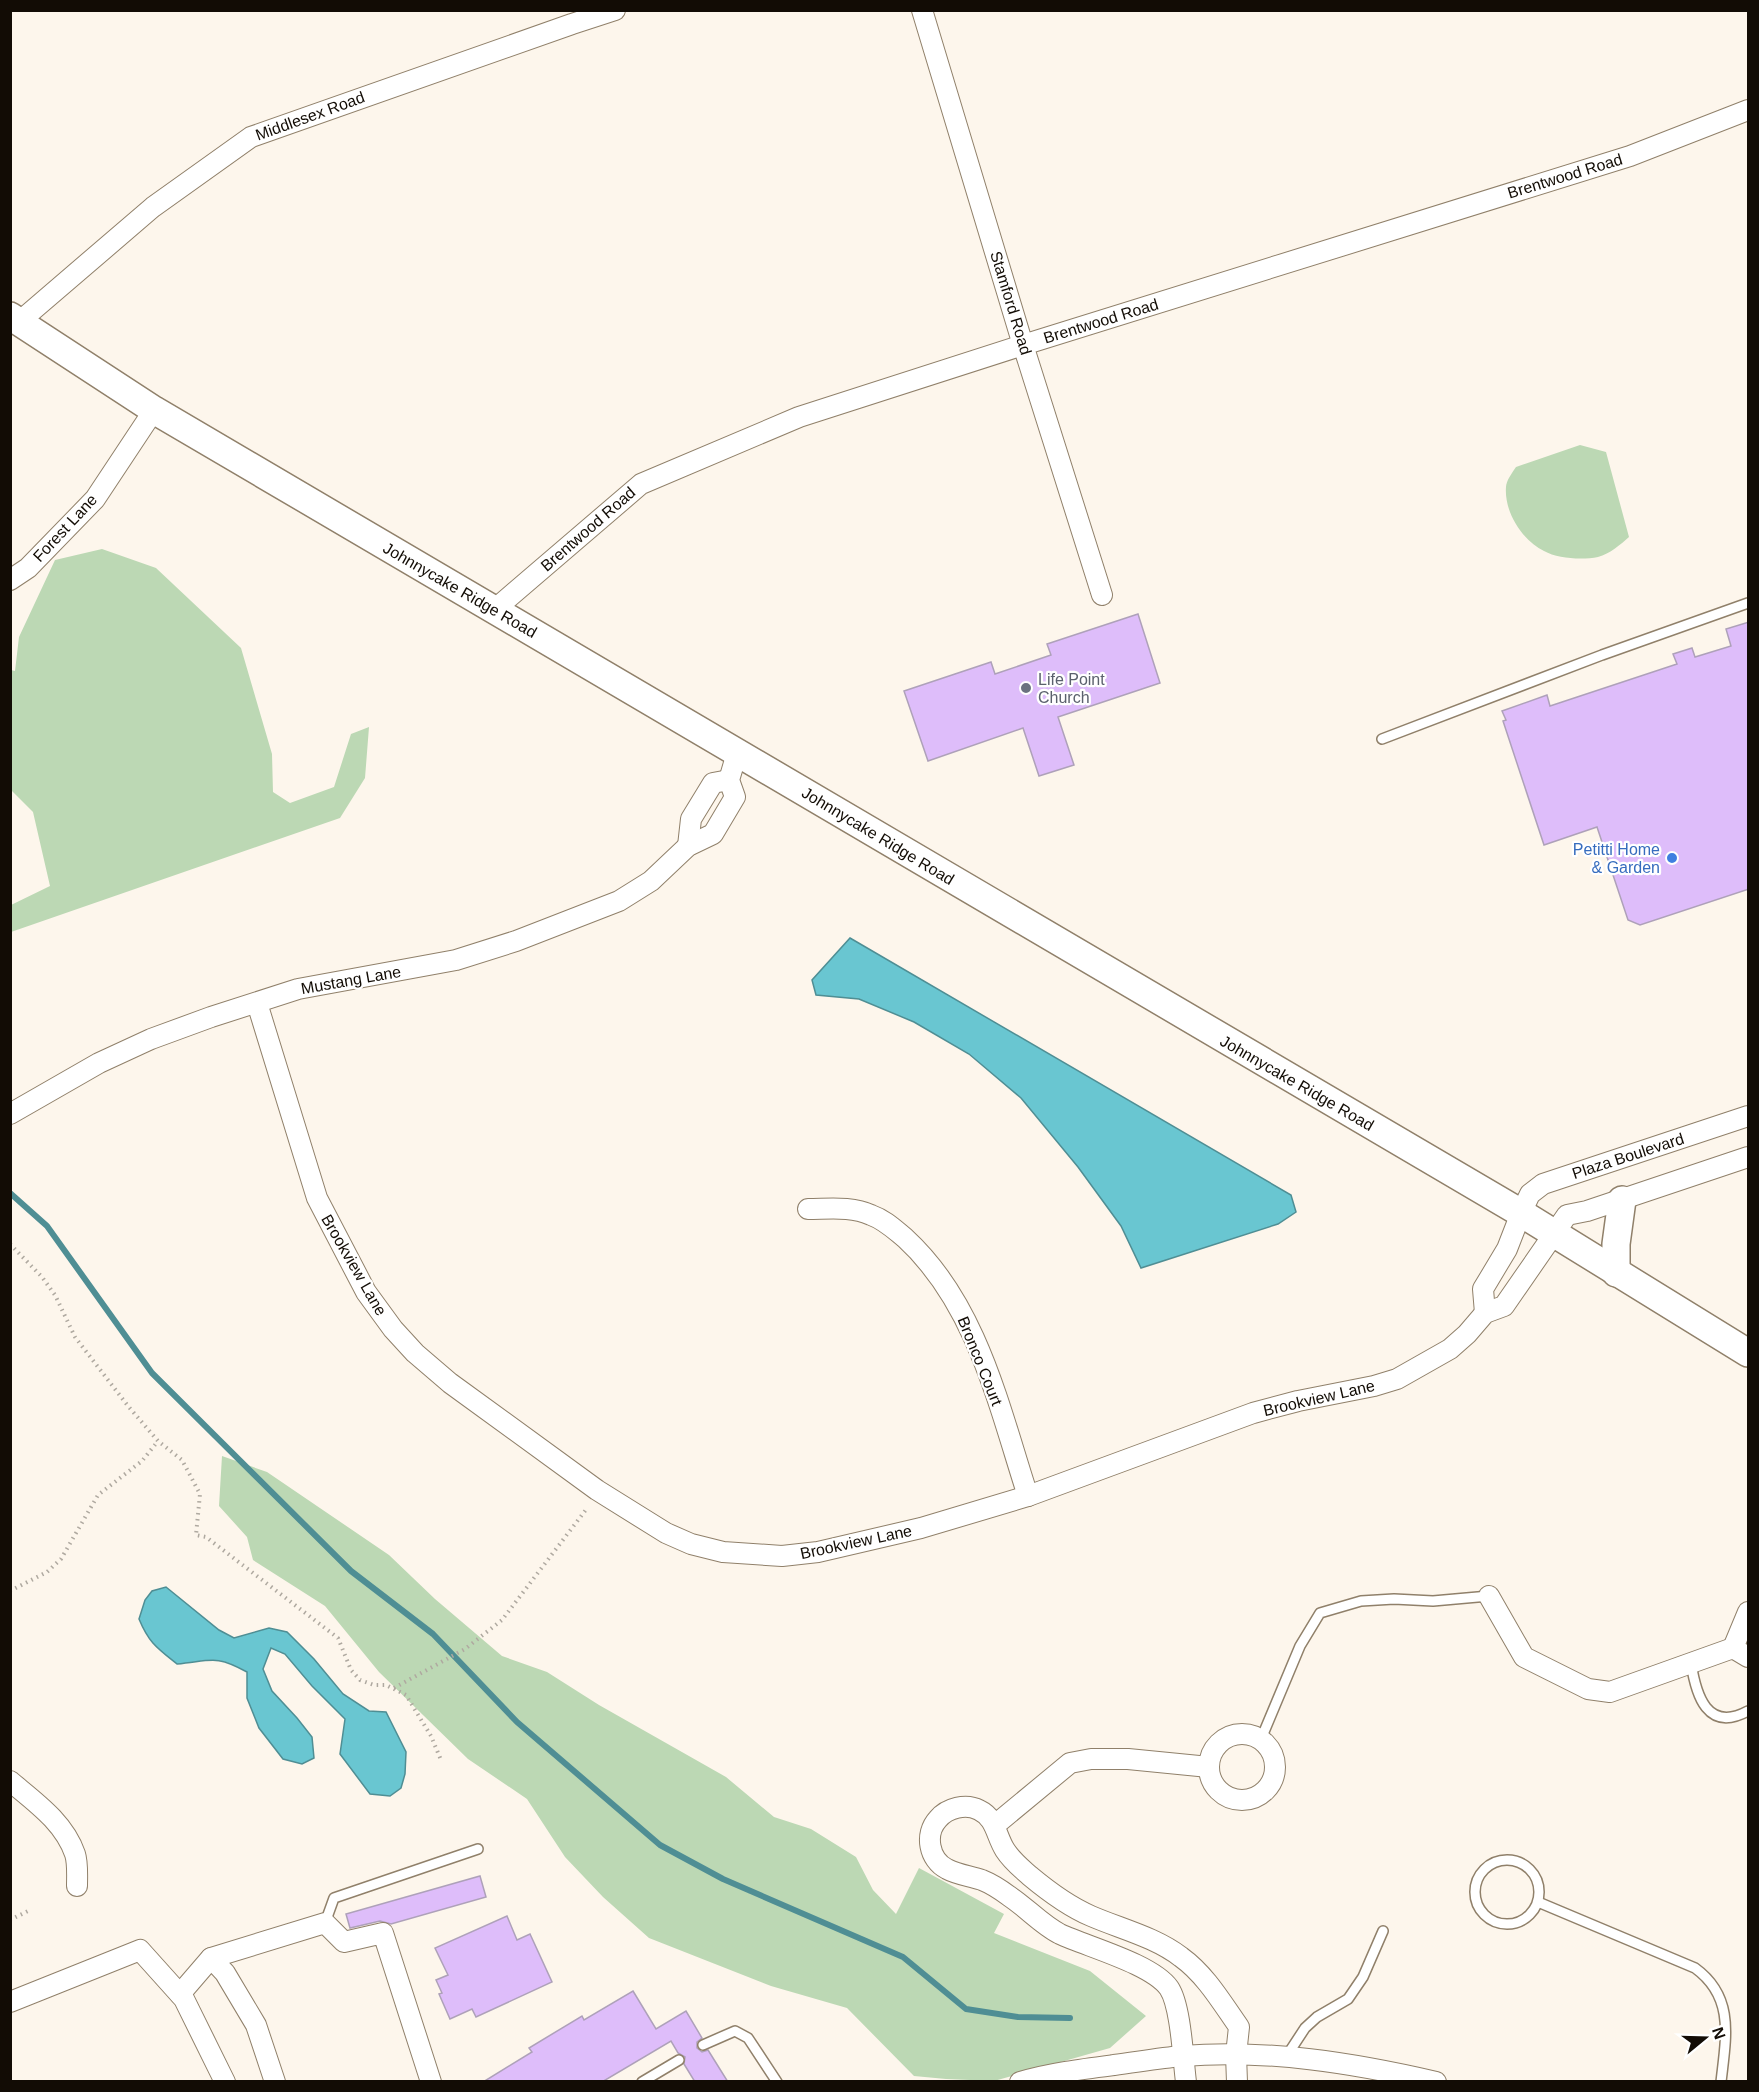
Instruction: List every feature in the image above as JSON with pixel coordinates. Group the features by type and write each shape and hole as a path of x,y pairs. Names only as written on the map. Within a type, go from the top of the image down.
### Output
{"main road":[{"name":"Johnnycake Ridge Road","path":"15,319 154,410 1521,1213 1749,1353"},
{"path":"1616,1273 1616,1244 1622,1200"}],"street":[{"name":"Middlesex Road","path":"15,319 153,207 250,137 615,10"},
{"name":"Stamford Road","path":"922,10 1023,345 1102,595"},
{"name":"Brentwood Road","path":"494,610 641,484 799,417 1630,156 1749,110"},
{"name":"Forest Lane","path":"10,580 28,568 95,499 154,410"},
{"name":"Mustang Lane","path":"10,1114 99,1063 150,1039 298,989 456,960 516,941 619,902 651,882 688,846 713,834 735,797 729,780 737,753"},
{"path":"688,846 691,819 713,783 729,780"},
{"name":"Brookview Lane","path":"257,1003 317,1198 366,1292 393,1329 415,1353 450,1383 599,1492 666,1533 692,1544 723,1552 782,1556 818,1552 921,1528 1028,1496 1253,1413 1397,1379 1450,1349 1485,1313 1504,1306 1554,1233"},
{"name":"Plaza Boulevard","path":"1521,1213 1530,1194 1543,1184 1749,1116"},
{"path":"1554,1233 1567,1215 1622,1200 1749,1157"},
{"name":"Bronco Court","path":"808,1209 851,1209 870,1214 886,1222 899,1233 920,1252 935,1271 969,1328 980,1353 1028,1496"},
{"path":"1485,1313 1483,1289 1507,1249 1521,1213"},
{"path":"1489,1596 1524,1657 1588,1689 1610,1692 1691,1663 1741,1652 1749,1612"},
{"path":"1242,1733 1261,1739 1269,1746 1276,1766 1275,1777 1270,1786 1263,1794 1243,1801 1223,1794 1215,1787 1209,1767 1215,1747 1222,1740 1242,1733"},
{"path":"995,1825 1070,1763 1091,1759 1128,1759 1209,1767"},
{"path":"10,1781 52,1818 66,1835 75,1855 77,1886"},
{"path":"1186,2082 1176,2010 1169,1989 1143,1968 1058,1933 998,1888 946,1869 936,1859 930,1841 930,1830 943,1813 964,1807 976,1808 986,1814 995,1825 1003,1848 1011,1859 1040,1884 1088,1915 1157,1942 1182,1958 1205,1980 1239,2027 1236,2055 1237,2082"},
{"path":"180,1994 211,1958 325,1923 344,1942 383,1933 431,2082"},
{"path":"10,2002 140,1950 180,1994 208,2044 225,2082"},
{"path":"211,1958 225,1973 256,2025 275,2082"},
{"path":"1020,2082 1047,2074 1183,2056 1236,2055 1286,2057 1386,2070 1436,2082"}],"lane":[{"path":"1382,739 1602,655 1749,603"},
{"path":"1261,1739 1300,1647 1320,1613 1361,1601 1394,1599 1433,1601 1489,1596"},
{"path":"1691,1663 1700,1701 1710,1711 1722,1717 1735,1716 1749,1711"},
{"path":"325,1923 334,1898 478,1850"},
{"path":"1504,1860 1515,1861 1525,1865 1532,1872 1537,1882 1538,1902 1526,1919 1516,1924 1496,1923 1479,1910 1475,1899 1478,1878 1494,1863 1504,1860"},
{"path":"1538,1902 1695,1968 1708,1978 1719,1993 1725,2011 1721,2082"},
{"path":"1286,2057 1305,2028 1317,2017 1348,1999 1363,1977 1383,1931"},
{"path":"703,2045 735,2031 748,2038 777,2082"},
{"path":"642,2082 679,2060"}],"path":[{"path":"10,1244 42,1277 55,1295 75,1337 128,1406 158,1441 182,1460 200,1494 196,1535 206,1538 338,1638 351,1670 360,1680 374,1685 386,1684 406,1695 431,1736 441,1760"},
{"path":"10,1591 47,1572 61,1559 98,1495 142,1461 158,1441"},
{"path":"394,1688 465,1649 502,1620 599,1492"},
{"path":"10,1920 28,1911"}],"green space":[{"path":"1580,445 1606,452 1629,537 1607,554 1598,557 1556,556 1528,540 1516,524 1508,506 1507,482 1516,467"},
{"path":"102,549 156,568 241,648 272,754 273,792 290,803 334,787 351,734 369,727 365,778 340,818 11,932 11,905 50,886 33,812 11,790 11,670 15,671 19,637 55,560"},
{"path":"222,1456 267,1472 389,1555 435,1599 502,1656 547,1672 599,1705 726,1777 774,1817 811,1829 856,1857 873,1890 896,1914 919,1868 1004,1914 994,1933 1090,1971 1146,2016 1110,2048 994,2081 914,2076 847,2008 771,1986 649,1938 603,1897 565,1857 527,1799 468,1759 379,1672 325,1606 253,1560 247,1537 219,1506"}],"water":[{"path":"850,938 1291,1195 1296,1212 1278,1224 1141,1268 1121,1226 1078,1167 1021,1098 969,1054 914,1022 859,999 816,995 812,980"},
{"path":"166,1587 219,1630 234,1638 269,1628 287,1632 314,1659 343,1694 369,1711 386,1712 406,1752 405,1774 401,1788 390,1796 370,1794 340,1754 345,1719 312,1686 285,1654 271,1648 263,1669 272,1691 312,1737 314,1758 302,1764 283,1759 259,1728 247,1698 247,1672 236,1666 213,1660 177,1664 150,1640 139,1619 145,1600 152,1591"}],"building":[{"path":"1138,614 1160,683 1058,717 1074,765 1039,776 1023,728 928,761 904,691 991,662 995,674 1051,655 1047,644"},
{"path":"1749,622 1749,889 1640,925 1628,920 1597,827 1544,845 1503,721 1506,720 1502,711 1547,695 1550,706 1677,664 1673,654 1692,648 1695,657 1731,646 1726,629"},
{"path":"480,1876 486,1897 391,1924 380,1921 350,1928 346,1914"},
{"path":"507,1916 517,1940 530,1934 552,1982 476,2017 472,2009 450,2019 439,1994 442,1993 436,1980 448,1975 435,1948"},
{"path":"633,1991 656,2029 686,2011 702,2038 697,2042 697,2048 702,2052 708,2050 728,2082 695,2082 684,2064 685,2057 678,2053 671,2041 602,2082 483,2082 532,2052 529,2048 582,2016 584,2020"}],"waterway":[{"path":"10,1193 47,1226 152,1373 351,1571 433,1634 517,1722 660,1845 723,1879 903,1957 966,2009 1018,2017 1070,2018"}],"place":[{"name":"Life Point Church","path":"1026,688"},
{"name":"Petitti Home & Garden","path":"1672,858"}]}
